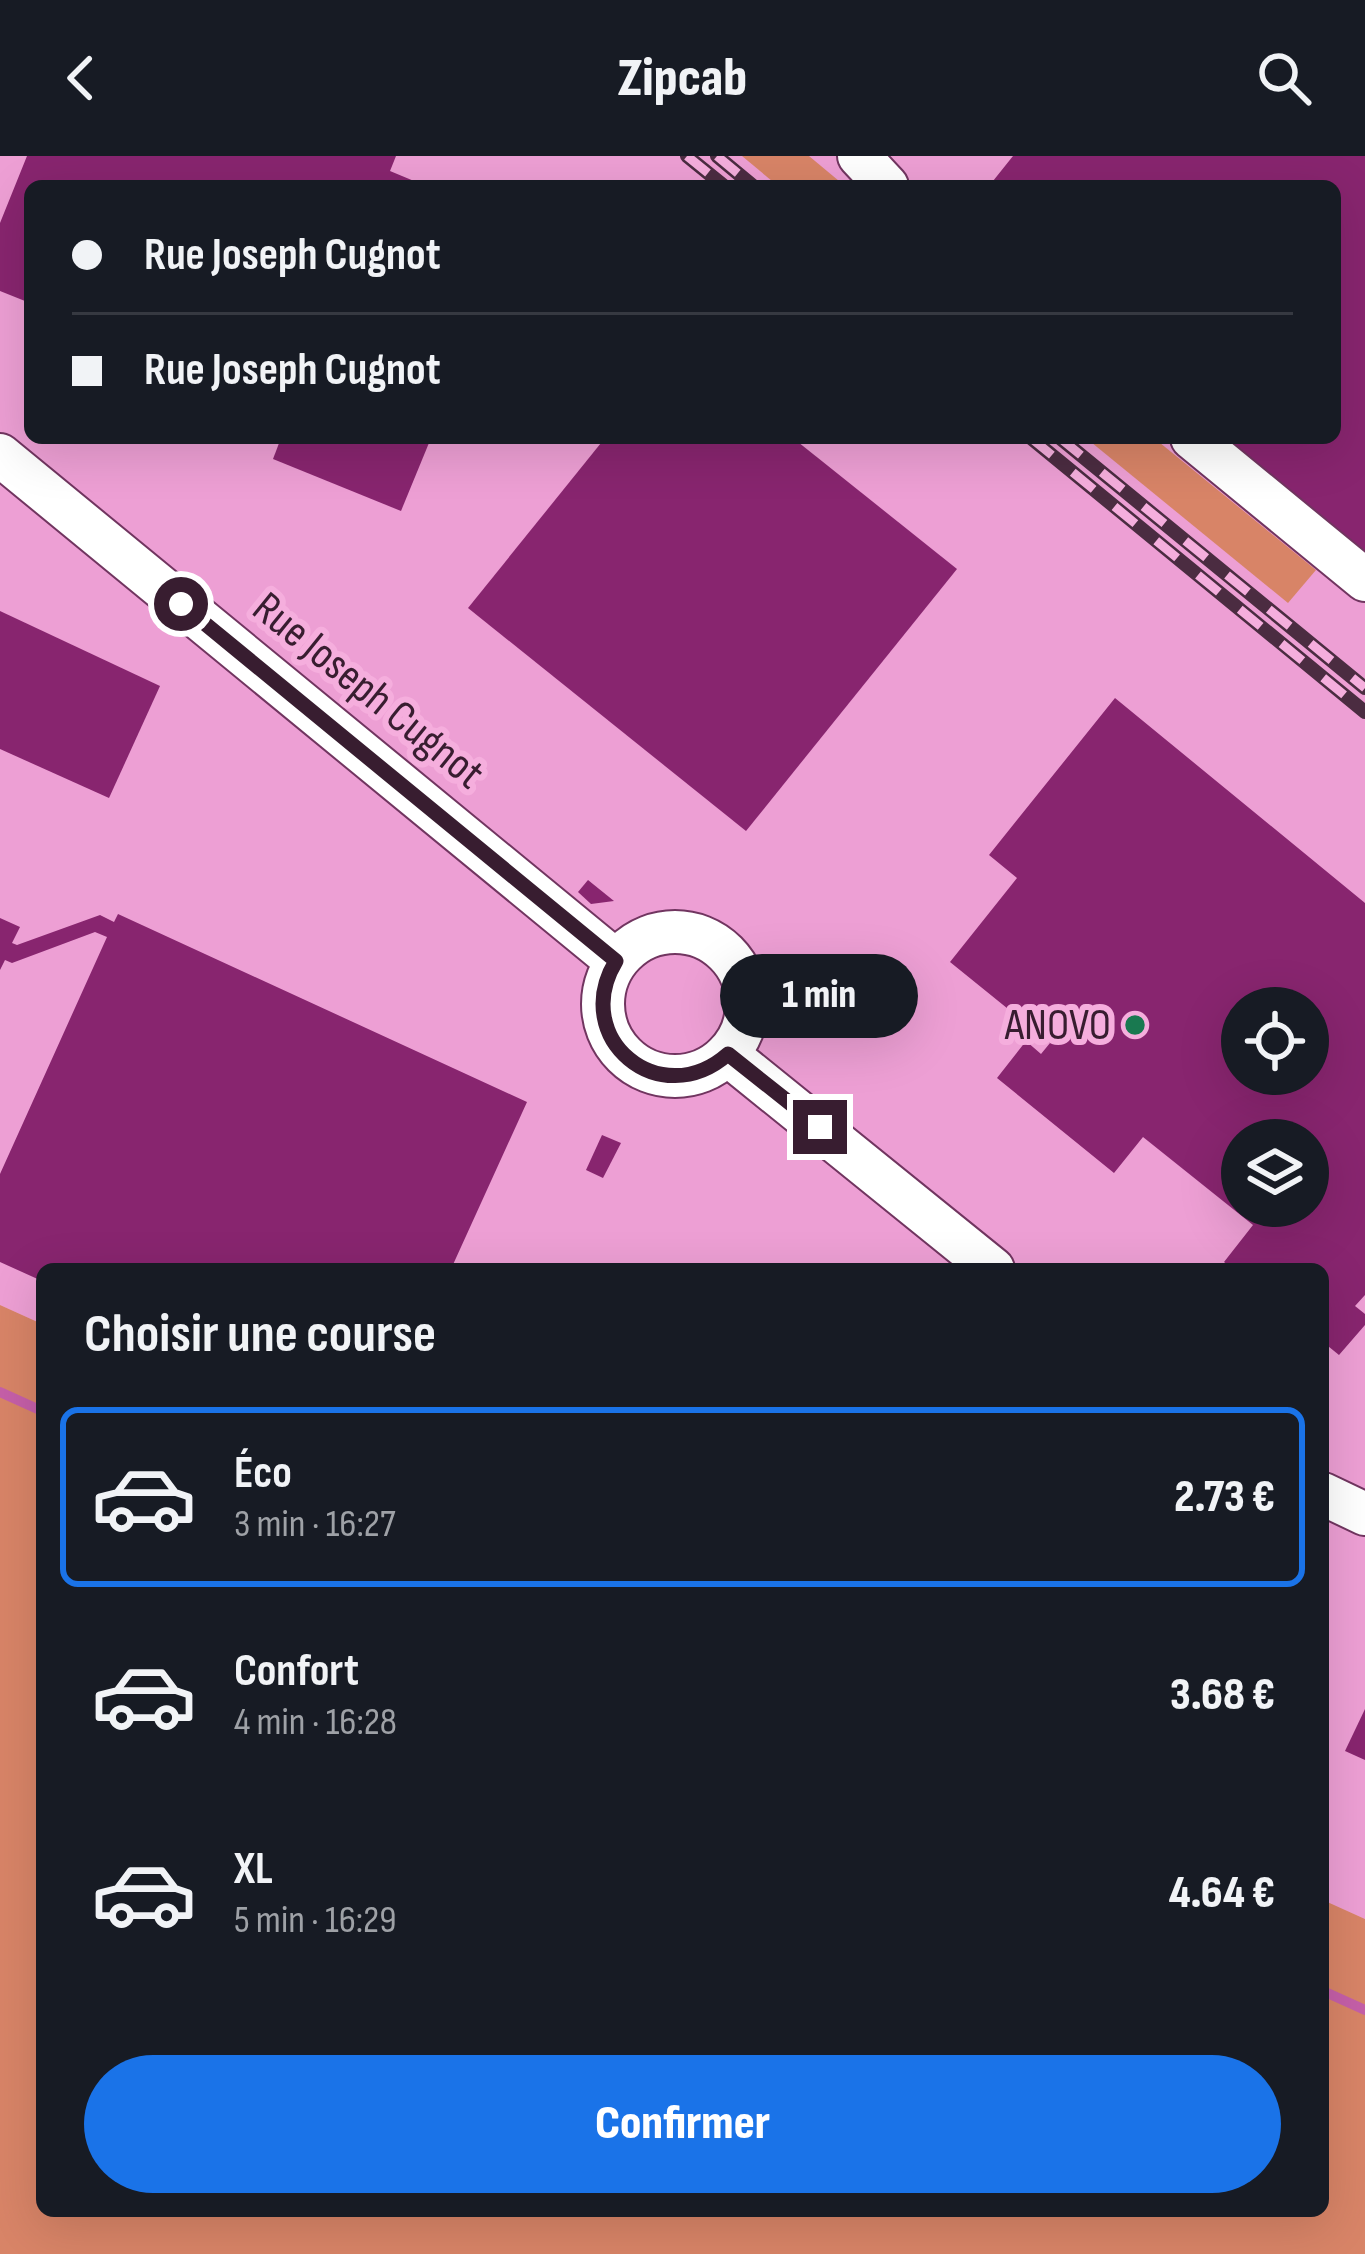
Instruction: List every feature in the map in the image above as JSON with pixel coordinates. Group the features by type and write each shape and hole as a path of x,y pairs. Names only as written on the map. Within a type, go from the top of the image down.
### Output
{"street":[{"path":"859,156 881,180"},
{"path":"1199,444 1365,580"},
{"name":"Rue Joseph Cugnot","path":"0,455 616,961"},
{"path":"666,932 701,936 722,949 742,977 748,1000 745,1024 728,1054 701,1072 682,1076 661,1075 632,1063 611,1039 604,1020 604,989 616,961 644,938 666,932"},
{"path":"728,1054 986,1263"},
{"path":"1329,1497 1365,1514"}],"shaded area":[{"path":"0,156 1365,156 1365,1919 1329,1903 1329,1263 36,1263 36,1321 0,1305"},
{"path":"742,156 809,156 838,180 771,180"},
{"path":"1093,444 1161,444 1316,570 1288,603"},
{"path":"0,1305 36,1321 36,2217 1329,2217 1329,1903 1365,1919 1365,2254 0,2254"}],"building":[{"path":"27,156 396,156 390,171 412,180 24,180 24,301 0,291 0,223"},
{"path":"1013,156 1365,156 1365,555 1228,444 1341,444 1341,180 994,180"},
{"path":"279,444 429,444 401,511 273,459"},
{"path":"600,444 801,444 957,569 746,831 468,608"},
{"path":"0,611 160,686 109,798 0,749"},
{"name":"ANOVO","path":"1115,698 1365,903 1365,1295 1355,1306 1365,1314 1365,1325 1339,1355 1329,1347 1329,1263 1224,1262 1251,1227 1329,1227 1329,1119 1221,1119 1221,1199 1143,1137 1114,1173 997,1078 1026,1041 1041,1054 1050,1043 950,962 1017,878 989,855"},
{"path":"588,880 614,901 591,904 578,892"},
{"path":"118,914 527,1102 454,1263 36,1263 36,1278 0,1262 0,1174 107,937 95,932 12,963 5,960 0,970 0,918 20,927 12,943 17,945 100,915 114,922"},
{"path":"602,1135 621,1143 603,1178 586,1170"},
{"path":"1365,1709 1365,1760 1345,1751"}],"waterway":[{"path":"0,1392 36,1408"},
{"path":"1329,1994 1365,2010"}],"railway":[{"path":"687,156 717,180"},
{"path":"717,156 746,180"},
{"path":"1038,444 1365,712"},
{"path":"1067,444 1365,688"}],"place":[{"name":"ANOVO","path":"1135,1025"}],"route":[{"path":"181,604 616,961 606,979 602,1010 611,1039 632,1063 661,1075 682,1076 701,1072 728,1054 820,1127"}]}
